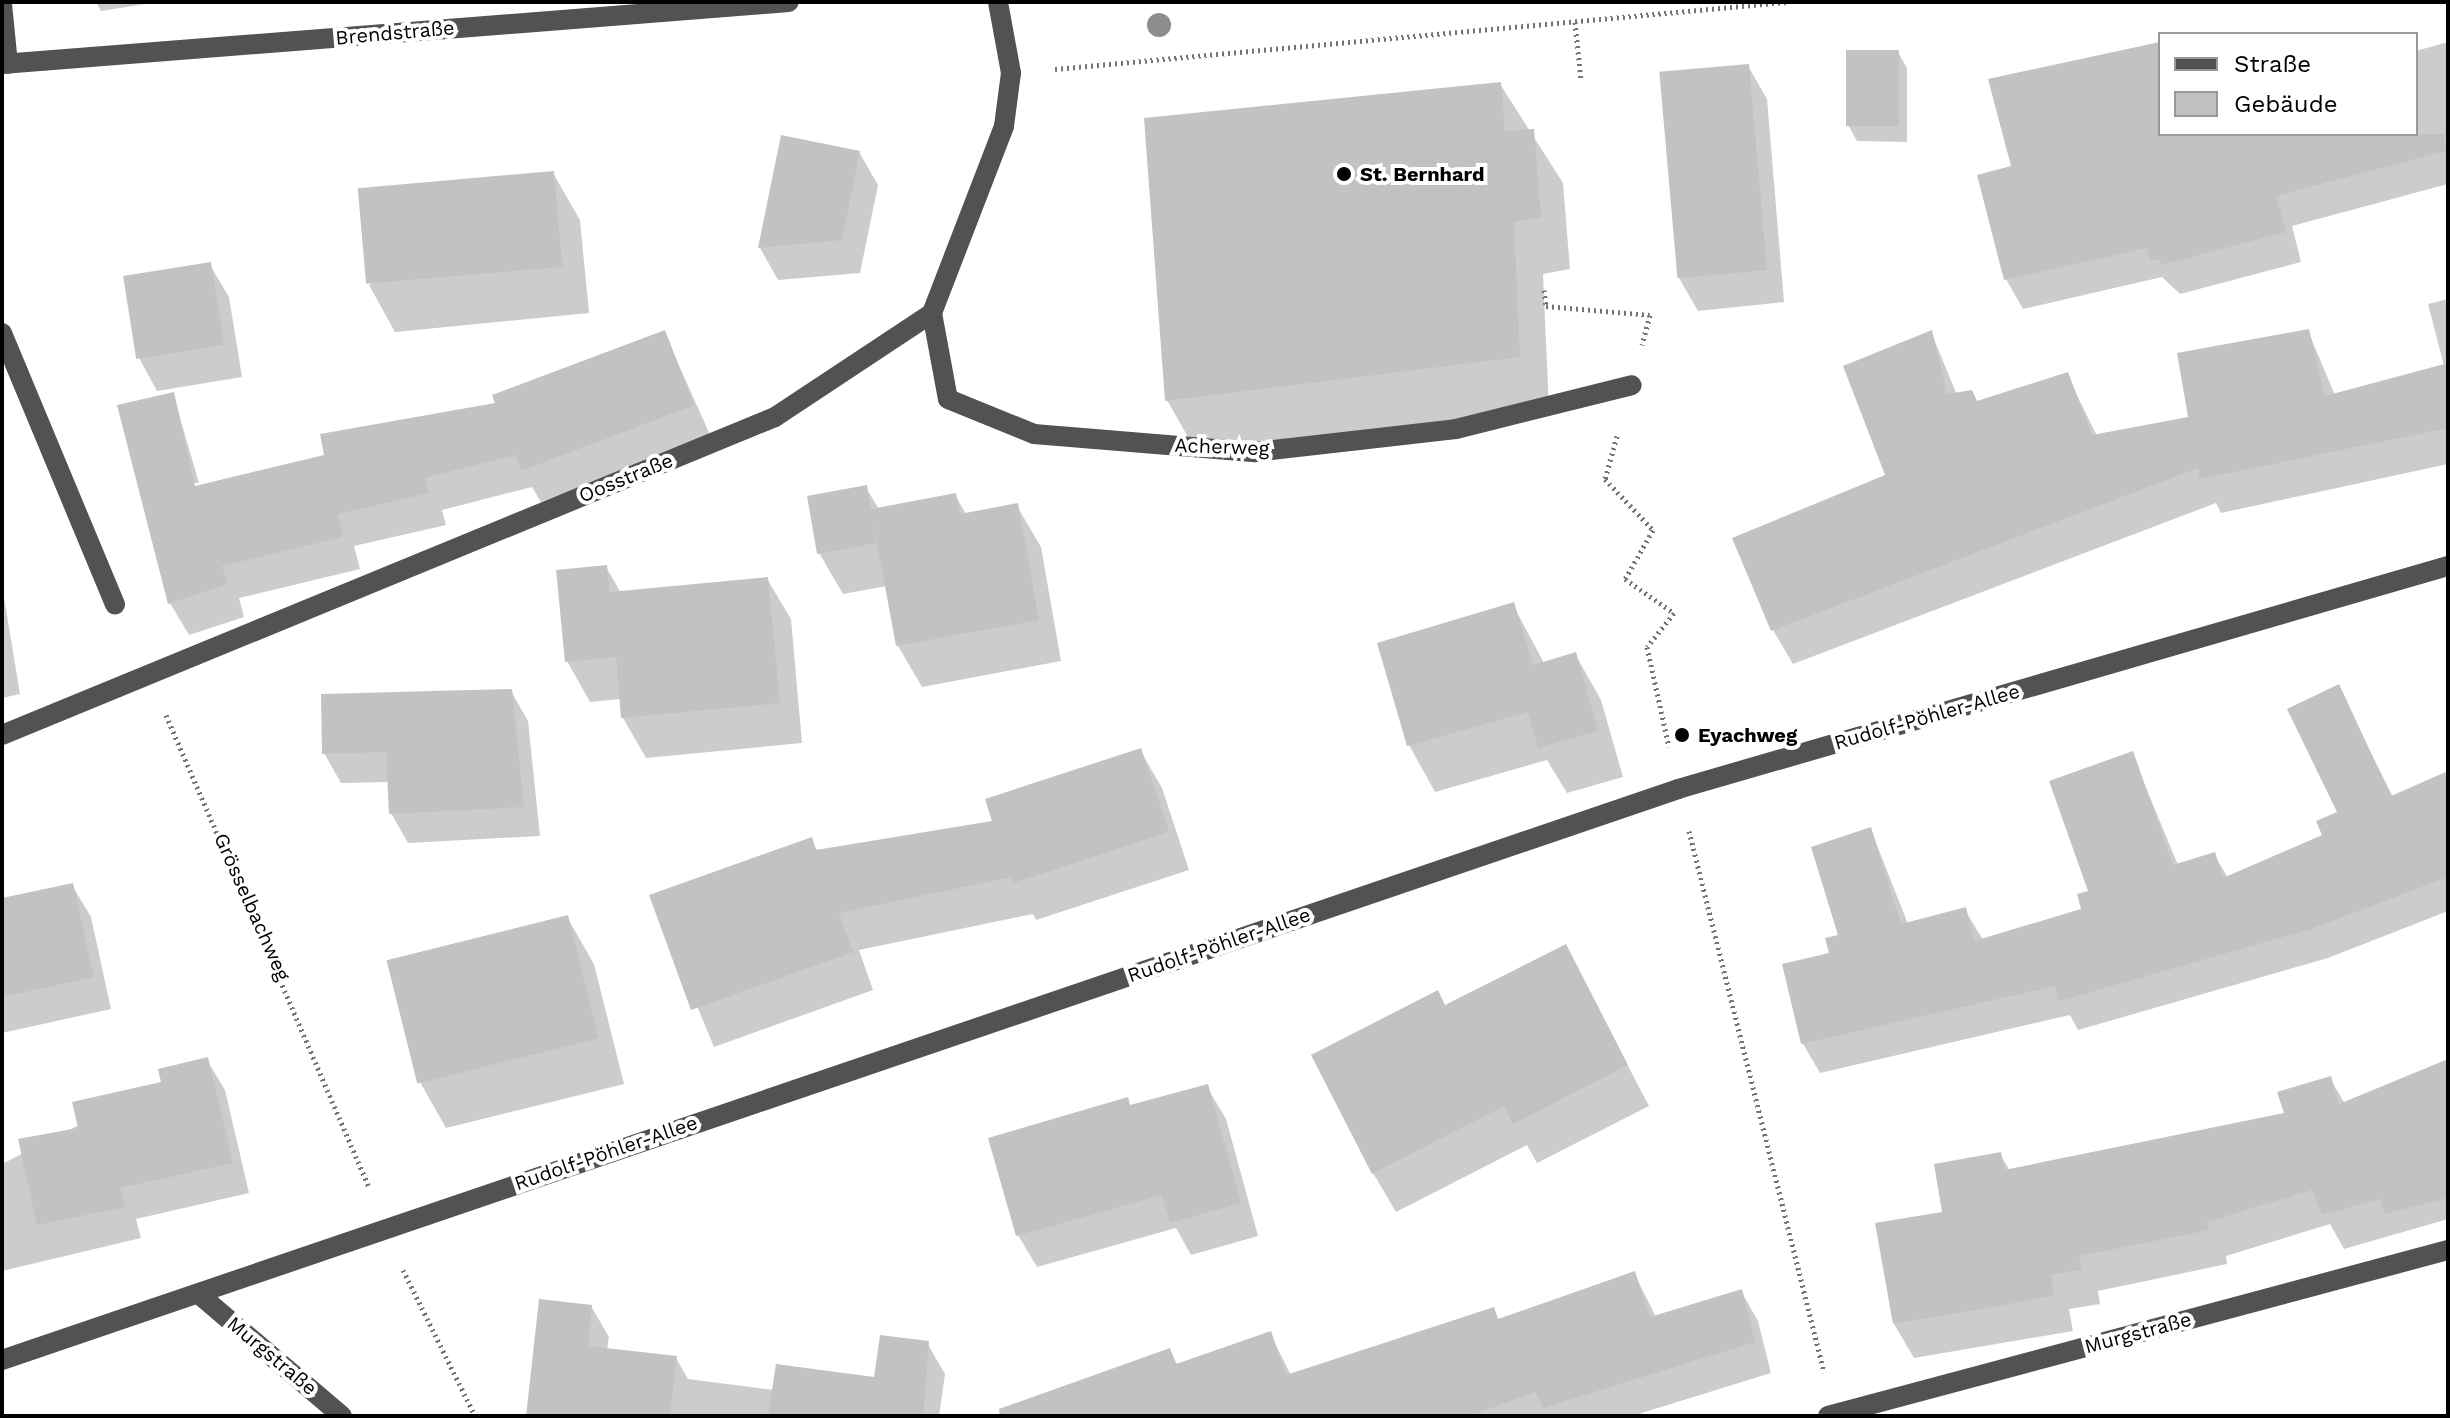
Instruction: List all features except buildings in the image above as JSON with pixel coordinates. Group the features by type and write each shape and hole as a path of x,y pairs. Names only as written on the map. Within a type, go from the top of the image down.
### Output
{"street":[{"name":"Brendstraße","path":"5,64 789,2"},
{"path":"932,313 1004,126 1011,73 998,2"},
{"path":"2,4 5,64"},
{"name":"Acherweg","path":"932,313 948,399 1034,434 1255,452 1456,429 1632,385"},
{"name":"Oosstraße","path":"2,735 145,673 775,417 932,313"},
{"path":"2,333 115,604"},
{"name":"Rudolf-Pöhler-Allee","path":"2,1360 201,1296 1678,789 2448,566"},
{"name":"Murgstraße","path":"1831,1415 2448,1250"},
{"name":"Murgstraße","path":"201,1296 342,1416"}],"path":[{"path":"1011,73 1786,2"},
{"path":"1575,22 1581,80"},
{"path":"1544,290 1546,306 1650,315"},
{"path":"1632,385 1605,479 1653,530 1625,579 1674,613 1647,647 1678,789 1831,1415"},
{"name":"Grösselbachweg","path":"145,673 354,1142"},
{"path":"399,1259 475,1416"}],"place":[{"name":"St. Bernhard","path":"1344,174"},
{"name":"Eyachweg","path":"1682,735"}]}
